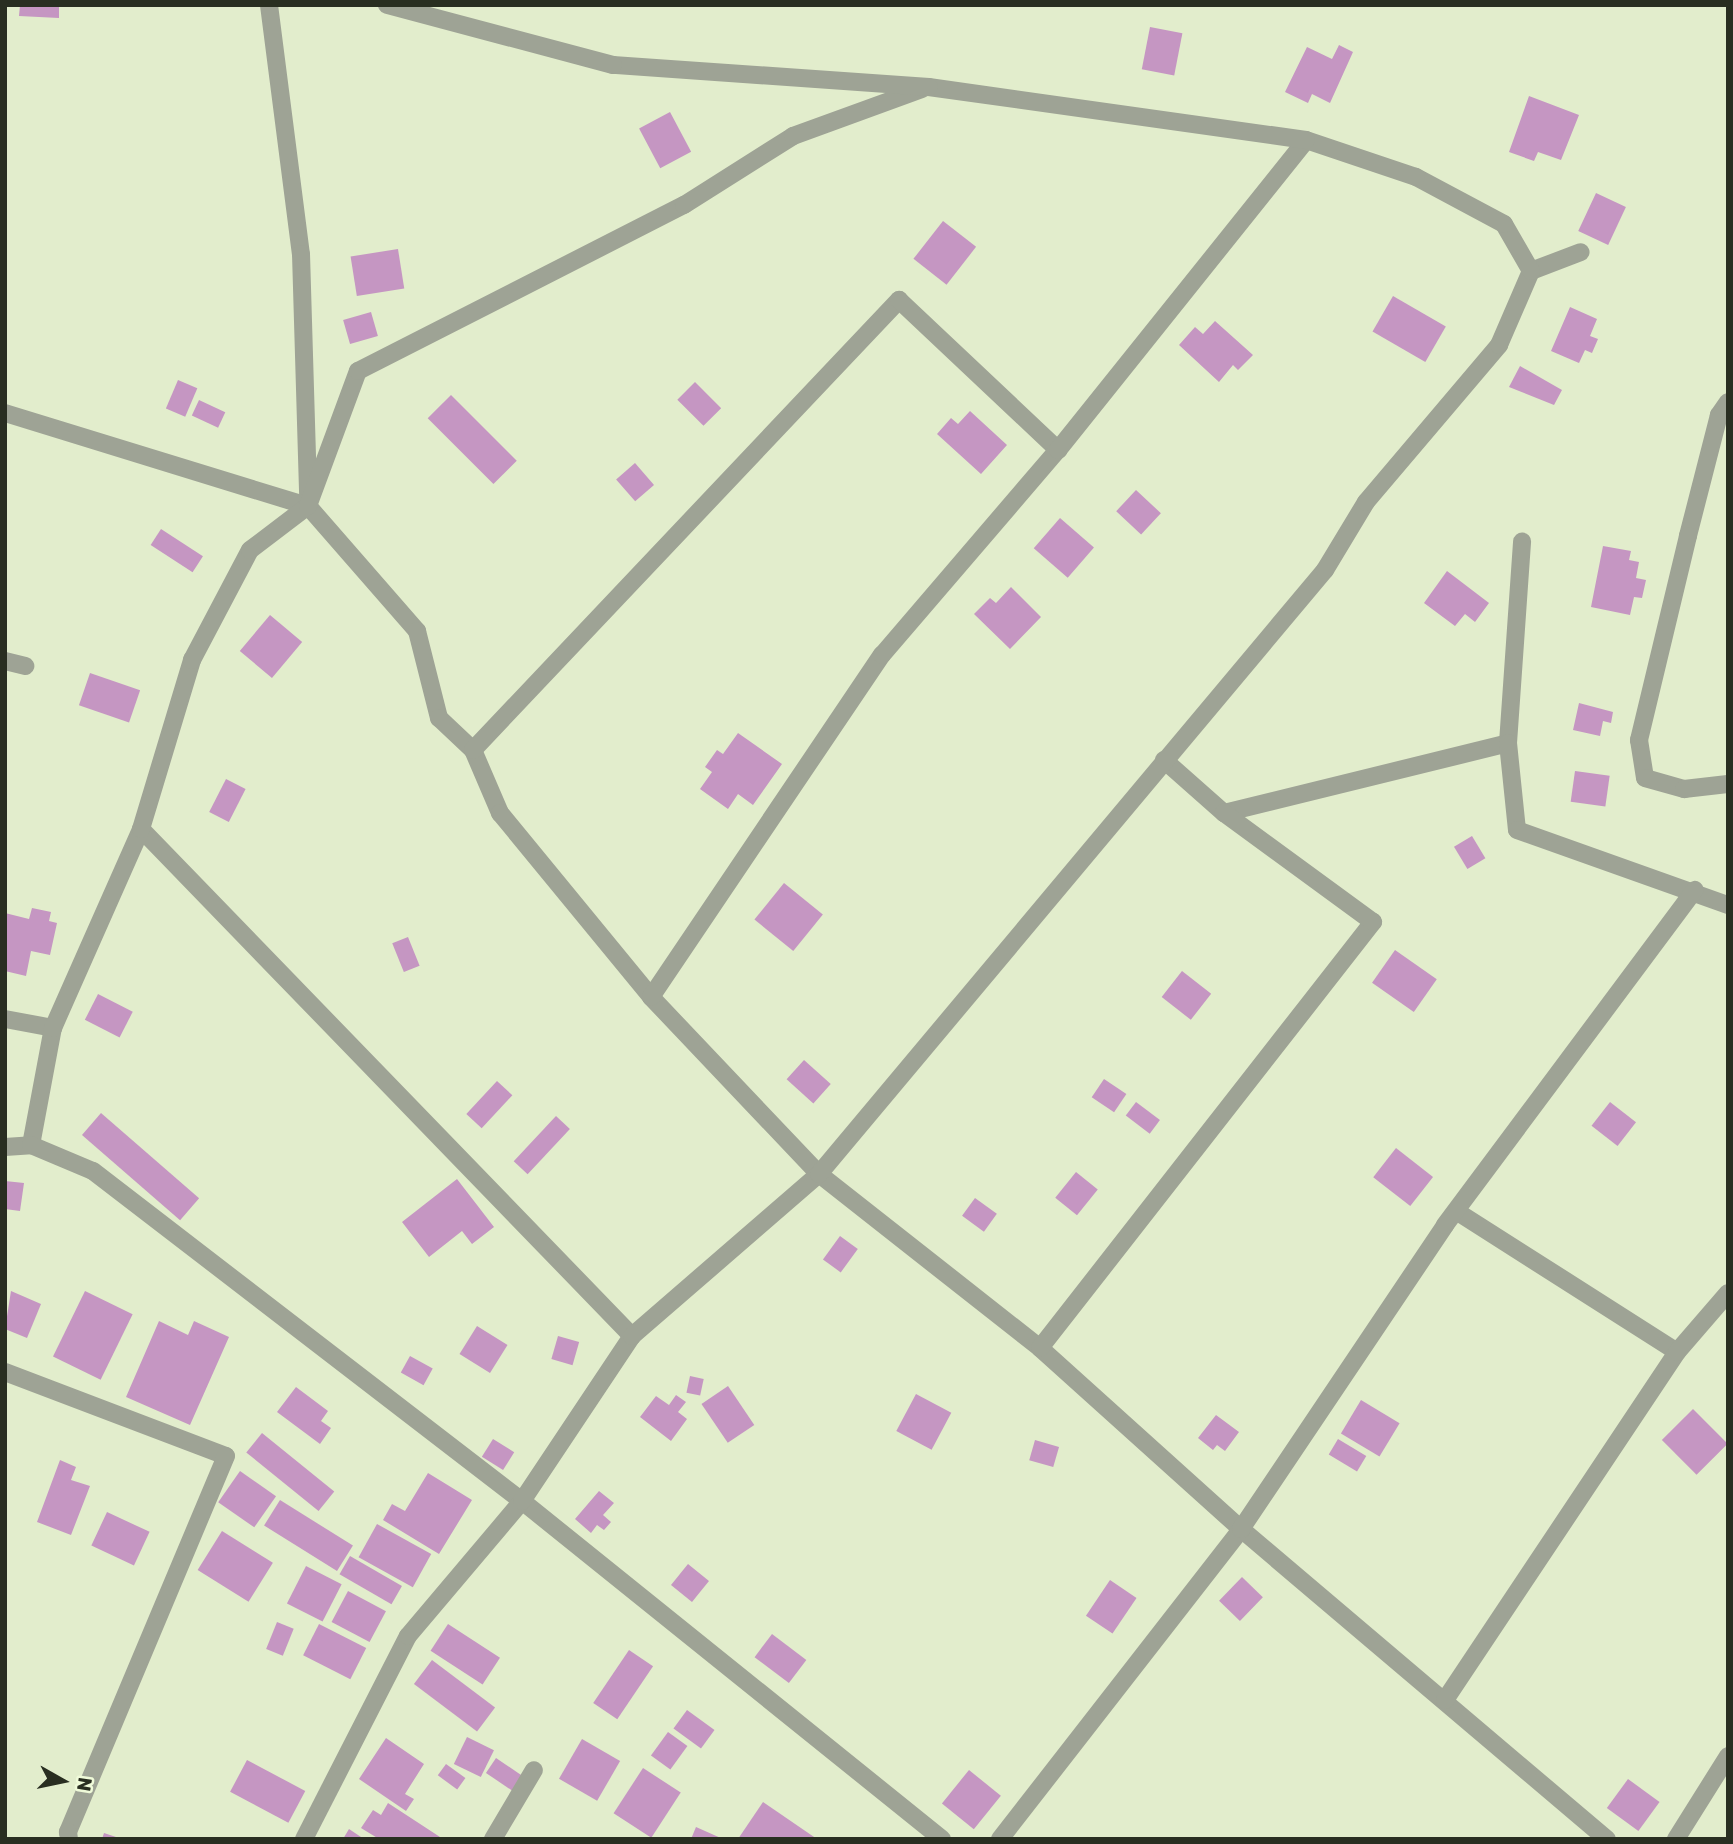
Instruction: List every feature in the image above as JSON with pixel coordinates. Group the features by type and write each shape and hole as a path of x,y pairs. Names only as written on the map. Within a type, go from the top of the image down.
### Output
{"street":[{"path":"269,5 301,254 308,506"},
{"path":"387,5 613,65 929,87 1306,140 1416,177 1504,225 1531,271"},
{"path":"31,1145 54,1028 141,829 191,660 250,550 308,506 358,371 684,205 793,136 929,87"},
{"path":"651,997 882,655 1058,450 1306,140"},
{"path":"304,1839 408,1636 522,1501 632,1336 819,1174 1325,570 1366,502 1499,345 1531,271 1581,252"},
{"path":"473,750 899,300 1058,450"},
{"path":"1728,402 1719,415 1639,740 1645,778 1684,789 1728,784"},
{"path":"5,414 308,506 417,631 439,718 473,750 500,813 651,997 819,1174 1040,1348 1241,1529 1607,1839"},
{"path":"1521,541 1508,743 1517,830 1695,890 1728,905"},
{"path":"5,661 25,666"},
{"path":"1224,813 1508,743"},
{"path":"1040,1348 1373,922 1224,813 1164,760"},
{"path":"141,829 632,1336"},
{"path":"1000,1839 1241,1529 1456,1211 1695,890"},
{"path":"5,1019 54,1028"},
{"path":"5,1147 31,1145 93,1171 522,1501 942,1839"},
{"path":"1456,1211 1677,1352"},
{"path":"1445,1700 1677,1352 1728,1293"},
{"path":"5,1372 226,1455 68,1832 69,1839"},
{"path":"1676,1839 1728,1757"},
{"path":"493,1839 534,1770"}],"building":[{"path":"20,5 59,5 59,18 19,16"},
{"path":"1150,27 1182,33 1174,76 1142,69"},
{"path":"1339,45 1353,52 1330,103 1312,94 1308,103 1285,92 1307,47 1332,59"},
{"path":"1529,96 1579,115 1561,160 1538,152 1534,161 1509,152"},
{"path":"670,112 691,152 660,168 639,128"},
{"path":"1596,193 1626,207 1608,245 1578,231"},
{"path":"943,221 976,247 947,285 913,259"},
{"path":"398,249 404,289 357,296 351,257"},
{"path":"1393,296 1446,326 1425,362 1372,332"},
{"path":"1570,307 1597,319 1590,336 1598,339 1592,353 1585,350 1579,363 1551,351"},
{"path":"371,312 378,336 350,344 343,320"},
{"path":"1215,321 1253,355 1238,370 1233,365 1219,382 1179,345 1195,327 1203,334"},
{"path":"1520,366 1562,390 1554,405 1509,387"},
{"path":"178,380 197,388 185,417 166,409"},
{"path":"695,382 721,408 703,426 677,400"},
{"path":"451,395 517,461 493,484 428,418"},
{"path":"199,400 225,412 218,428 192,415"},
{"path":"970,411 1007,445 981,474 937,434 951,418 958,424"},
{"path":"635,463 654,485 635,501 616,479"},
{"path":"1136,490 1161,513 1141,534 1116,511"},
{"path":"1060,518 1094,548 1068,578 1034,548"},
{"path":"161,529 203,556 193,572 151,545"},
{"path":"1603,546 1631,551 1629,560 1639,562 1636,578 1646,580 1642,598 1634,597 1630,615 1591,607"},
{"path":"1447,571 1489,603 1475,622 1465,614 1455,626 1424,603"},
{"path":"1011,587 1041,617 1010,649 974,614 990,598 996,603"},
{"path":"270,615 302,642 272,678 240,651"},
{"path":"90,673 140,690 129,722 79,705"},
{"path":"1579,703 1613,712 1611,723 1603,721 1600,736 1573,730"},
{"path":"738,733 782,764 753,805 738,794 728,809 700,789 712,772 705,767 717,750 723,754"},
{"path":"1575,771 1610,776 1605,807 1571,802"},
{"path":"226,779 246,789 229,822 209,812"},
{"path":"1472,836 1485,858 1467,869 1454,847"},
{"path":"784,883 823,914 793,951 754,920"},
{"path":"32,908 51,912 49,921 57,923 50,955 31,951 26,976 5,971 5,913 29,919"},
{"path":"408,937 420,966 404,972 392,943"},
{"path":"1395,950 1437,979 1414,1012 1372,983"},
{"path":"1182,971 1211,994 1191,1020 1162,997"},
{"path":"98,994 133,1012 120,1038 85,1020"},
{"path":"804,1060 831,1084 813,1103 787,1079"},
{"path":"1104,1079 1126,1094 1114,1112 1092,1097"},
{"path":"497,1081 512,1095 482,1128 466,1114"},
{"path":"1136,1102 1160,1120 1150,1134 1126,1116"},
{"path":"1610,1102 1636,1122 1618,1146 1592,1126"},
{"path":"101,1113 199,1198 180,1220 82,1135"},
{"path":"556,1116 570,1129 528,1174 514,1161"},
{"path":"1396,1148 1433,1177 1410,1206 1373,1177"},
{"path":"1076,1172 1098,1190 1077,1215 1055,1198"},
{"path":"457,1179 494,1227 472,1244 462,1231 429,1257 402,1222"},
{"path":"5,1181 24,1183 20,1211 5,1209"},
{"path":"975,1198 997,1214 984,1232 962,1216"},
{"path":"840,1236 858,1249 841,1272 823,1259"},
{"path":"11,1291 41,1304 27,1338 5,1329"},
{"path":"85,1291 133,1314 101,1380 53,1357"},
{"path":"159,1321 188,1335 194,1321 229,1337 190,1425 126,1397"},
{"path":"477,1326 508,1345 490,1373 460,1354"},
{"path":"558,1336 579,1342 573,1365 551,1359"},
{"path":"410,1356 433,1369 424,1385 401,1373"},
{"path":"690,1376 704,1379 700,1396 686,1393"},
{"path":"728,1386 754,1425 728,1443 701,1404"},
{"path":"296,1387 328,1411 321,1421 331,1428 320,1444 277,1412"},
{"path":"916,1394 951,1413 932,1450 896,1431"},
{"path":"676,1395 686,1402 678,1412 687,1419 671,1441 640,1417 656,1396 669,1405"},
{"path":"1361,1400 1400,1423 1379,1457 1341,1433"},
{"path":"1693,1409 1728,1444 1697,1475 1662,1440"},
{"path":"1216,1415 1239,1432 1225,1451 1217,1445 1213,1450 1198,1438"},
{"path":"262,1433 334,1492 319,1511 246,1452"},
{"path":"493,1439 514,1452 503,1470 482,1457"},
{"path":"1338,1439 1366,1456 1357,1471 1329,1454"},
{"path":"1035,1440 1059,1447 1053,1467 1029,1460"},
{"path":"60,1460 76,1467 71,1480 90,1486 71,1535 37,1522"},
{"path":"240,1471 276,1496 254,1527 218,1502"},
{"path":"428,1473 472,1500 439,1554 383,1520 392,1504 405,1511"},
{"path":"599,1491 614,1503 603,1515 611,1522 604,1530 597,1525 591,1533 575,1519"},
{"path":"280,1500 353,1546 337,1571 264,1525"},
{"path":"107,1512 150,1532 134,1565 91,1546"},
{"path":"377,1524 431,1554 413,1587 359,1557"},
{"path":"222,1531 273,1563 249,1602 198,1570"},
{"path":"350,1556 402,1586 391,1604 339,1574"},
{"path":"688,1564 709,1581 692,1602 671,1585"},
{"path":"306,1566 342,1584 323,1622 287,1603"},
{"path":"1242,1577 1263,1597 1240,1621 1219,1601"},
{"path":"1110,1580 1137,1598 1112,1634 1086,1616"},
{"path":"348,1591 386,1611 370,1642 332,1622"},
{"path":"277,1622 294,1629 283,1656 266,1649"},
{"path":"319,1624 366,1648 350,1679 303,1655"},
{"path":"448,1624 500,1658 483,1685 431,1651"},
{"path":"772,1634 806,1660 789,1683 755,1657"},
{"path":"629,1650 653,1666 617,1719 593,1703"},
{"path":"432,1660 495,1708 477,1732 414,1684"},
{"path":"687,1710 715,1730 701,1749 673,1729"},
{"path":"668,1732 687,1746 670,1770 651,1755"},
{"path":"467,1737 494,1750 481,1777 454,1764"},
{"path":"386,1738 424,1764 405,1794 414,1799 406,1811 359,1779"},
{"path":"582,1739 620,1761 597,1801 559,1779"},
{"path":"496,1758 523,1776 512,1791 486,1773"},
{"path":"247,1760 305,1791 288,1823 230,1792"},
{"path":"446,1764 465,1778 457,1789 438,1775"},
{"path":"643,1768 681,1793 651,1838 614,1813"},
{"path":"969,1770 1001,1796 974,1829 942,1803"},
{"path":"1628,1779 1660,1802 1638,1831 1607,1808"},
{"path":"763,1802 817,1839 738,1839"},
{"path":"388,1803 440,1837 439,1839 379,1839 361,1828 373,1810 381,1815"},
{"path":"696,1827 723,1839 691,1839"},
{"path":"349,1829 364,1839 343,1839"},
{"path":"104,1833 119,1838 119,1839 102,1839"}]}
